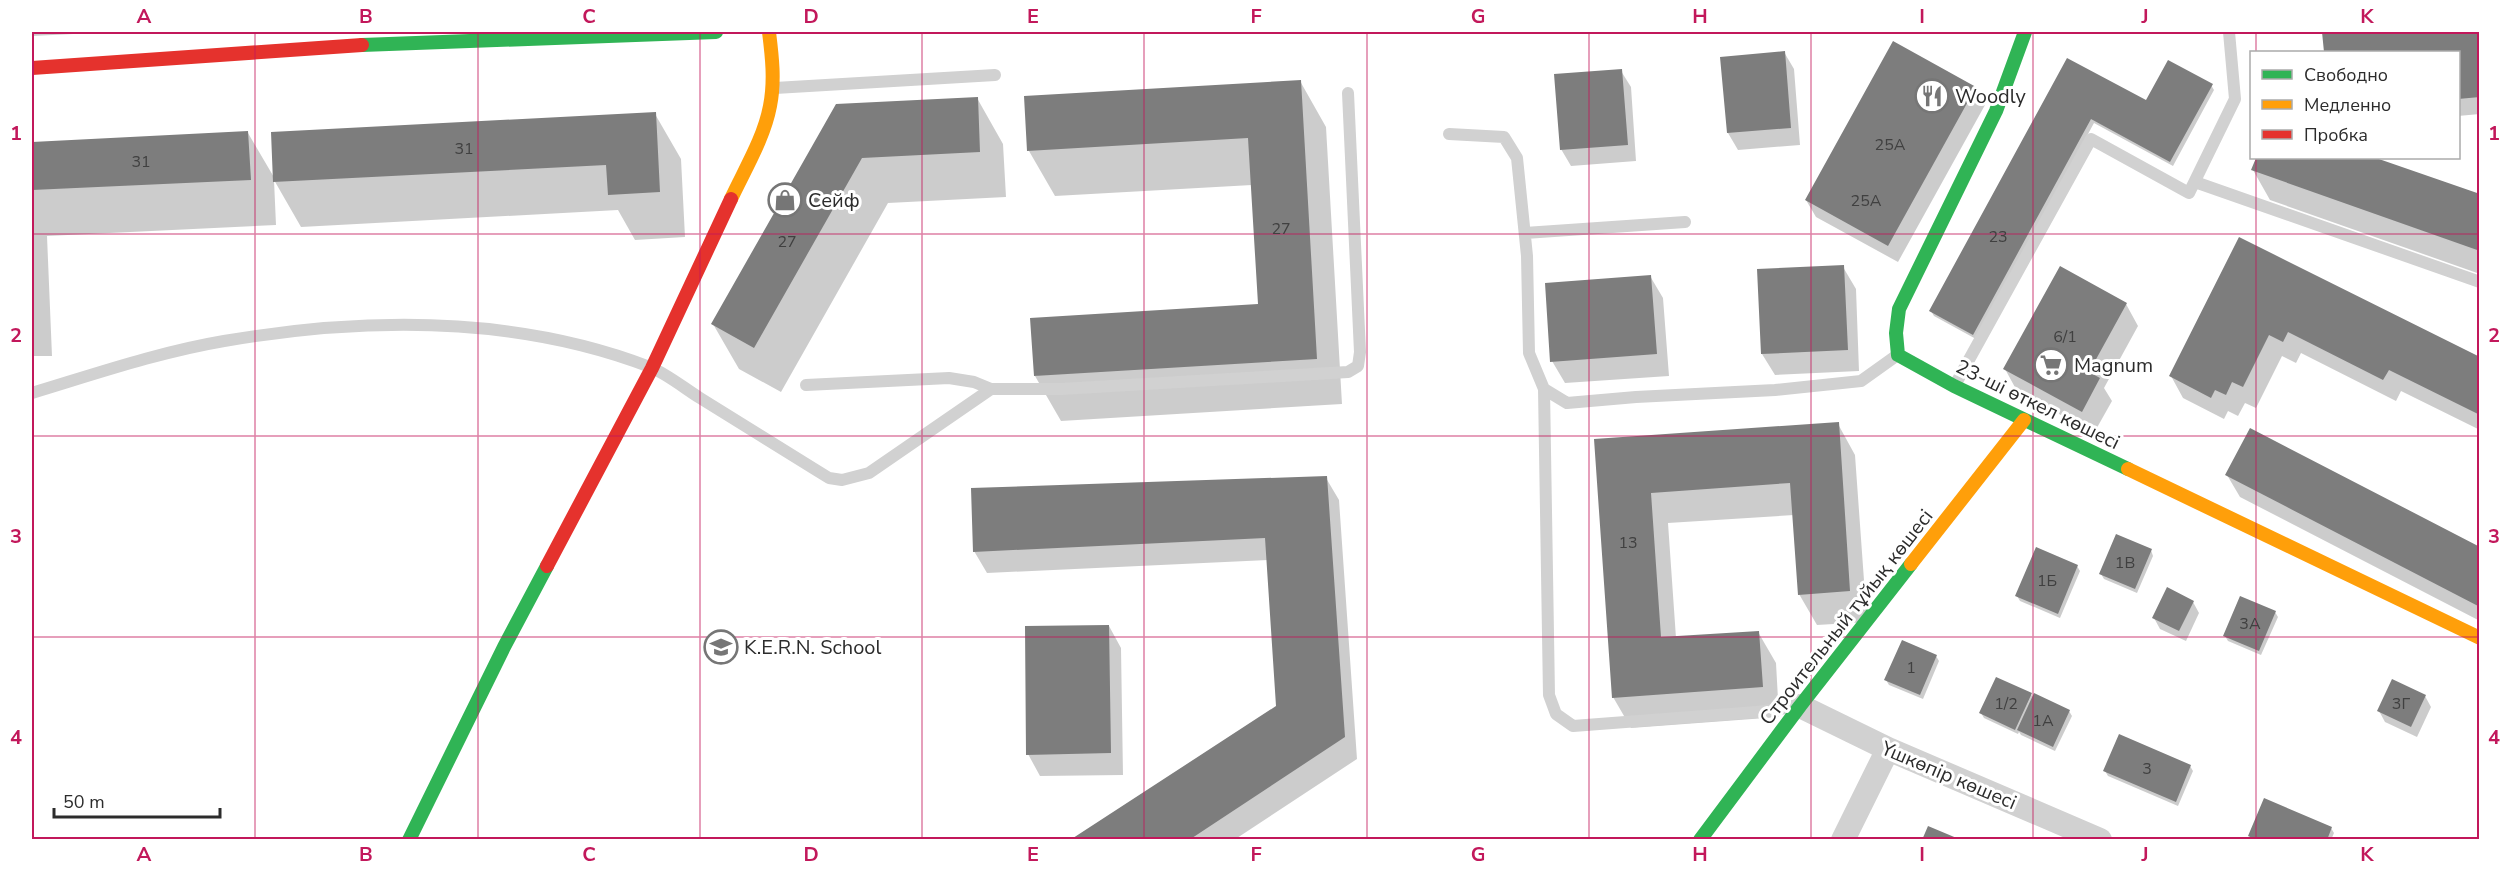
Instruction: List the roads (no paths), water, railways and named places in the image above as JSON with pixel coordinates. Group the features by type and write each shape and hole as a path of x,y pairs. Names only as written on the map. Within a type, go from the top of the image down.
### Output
{"street":[{"path":"32,68 394,37 716,32"},
{"path":"409,840 504,647 652,368 763,130 771,110 774,88 770,32"},
{"path":"1898,355 1896,333 1899,309 1996,111 2025,32"},
{"name":"23-ші өткел көшесі","path":"1898,355 1954,386 2480,638"},
{"name":"Строительный тұйық көшесі","path":"1700,840 1800,706 2025,420"},
{"name":"Үшкөпір көшесі","path":"1800,706 1888,749 2100,840"},
{"path":"1843,840 1888,749"}],"lane":[{"path":"1954,386 2091,139 2189,193 2235,99 2229,32"},
{"path":"774,88 995,75"},
{"path":"806,385 949,378 974,382 991,389 1061,389 1354,369 1360,360 1360,352 1348,93"},
{"path":"1449,134 1504,137 1513,148 1517,158 1525,233 1529,353 1544,389 1550,695 1556,714 1573,726 1757,712 1800,706"},
{"path":"2195,182 2480,282"},
{"path":"1525,233 1685,222"},
{"path":"32,393 121,365 223,341 349,327 416,324 505,330 584,346 652,368 816,470 830,478 842,480 869,473 991,389"},
{"path":"1544,389 1567,403 1775,390 1861,381 1898,355"}],"place":[{"name":"Woodly","path":"1932,96"},
{"name":"Сейф","path":"785,200"},
{"name":"Magnum","path":"2051,365"},
{"name":"K.E.R.N. School","path":"721,647"}]}
